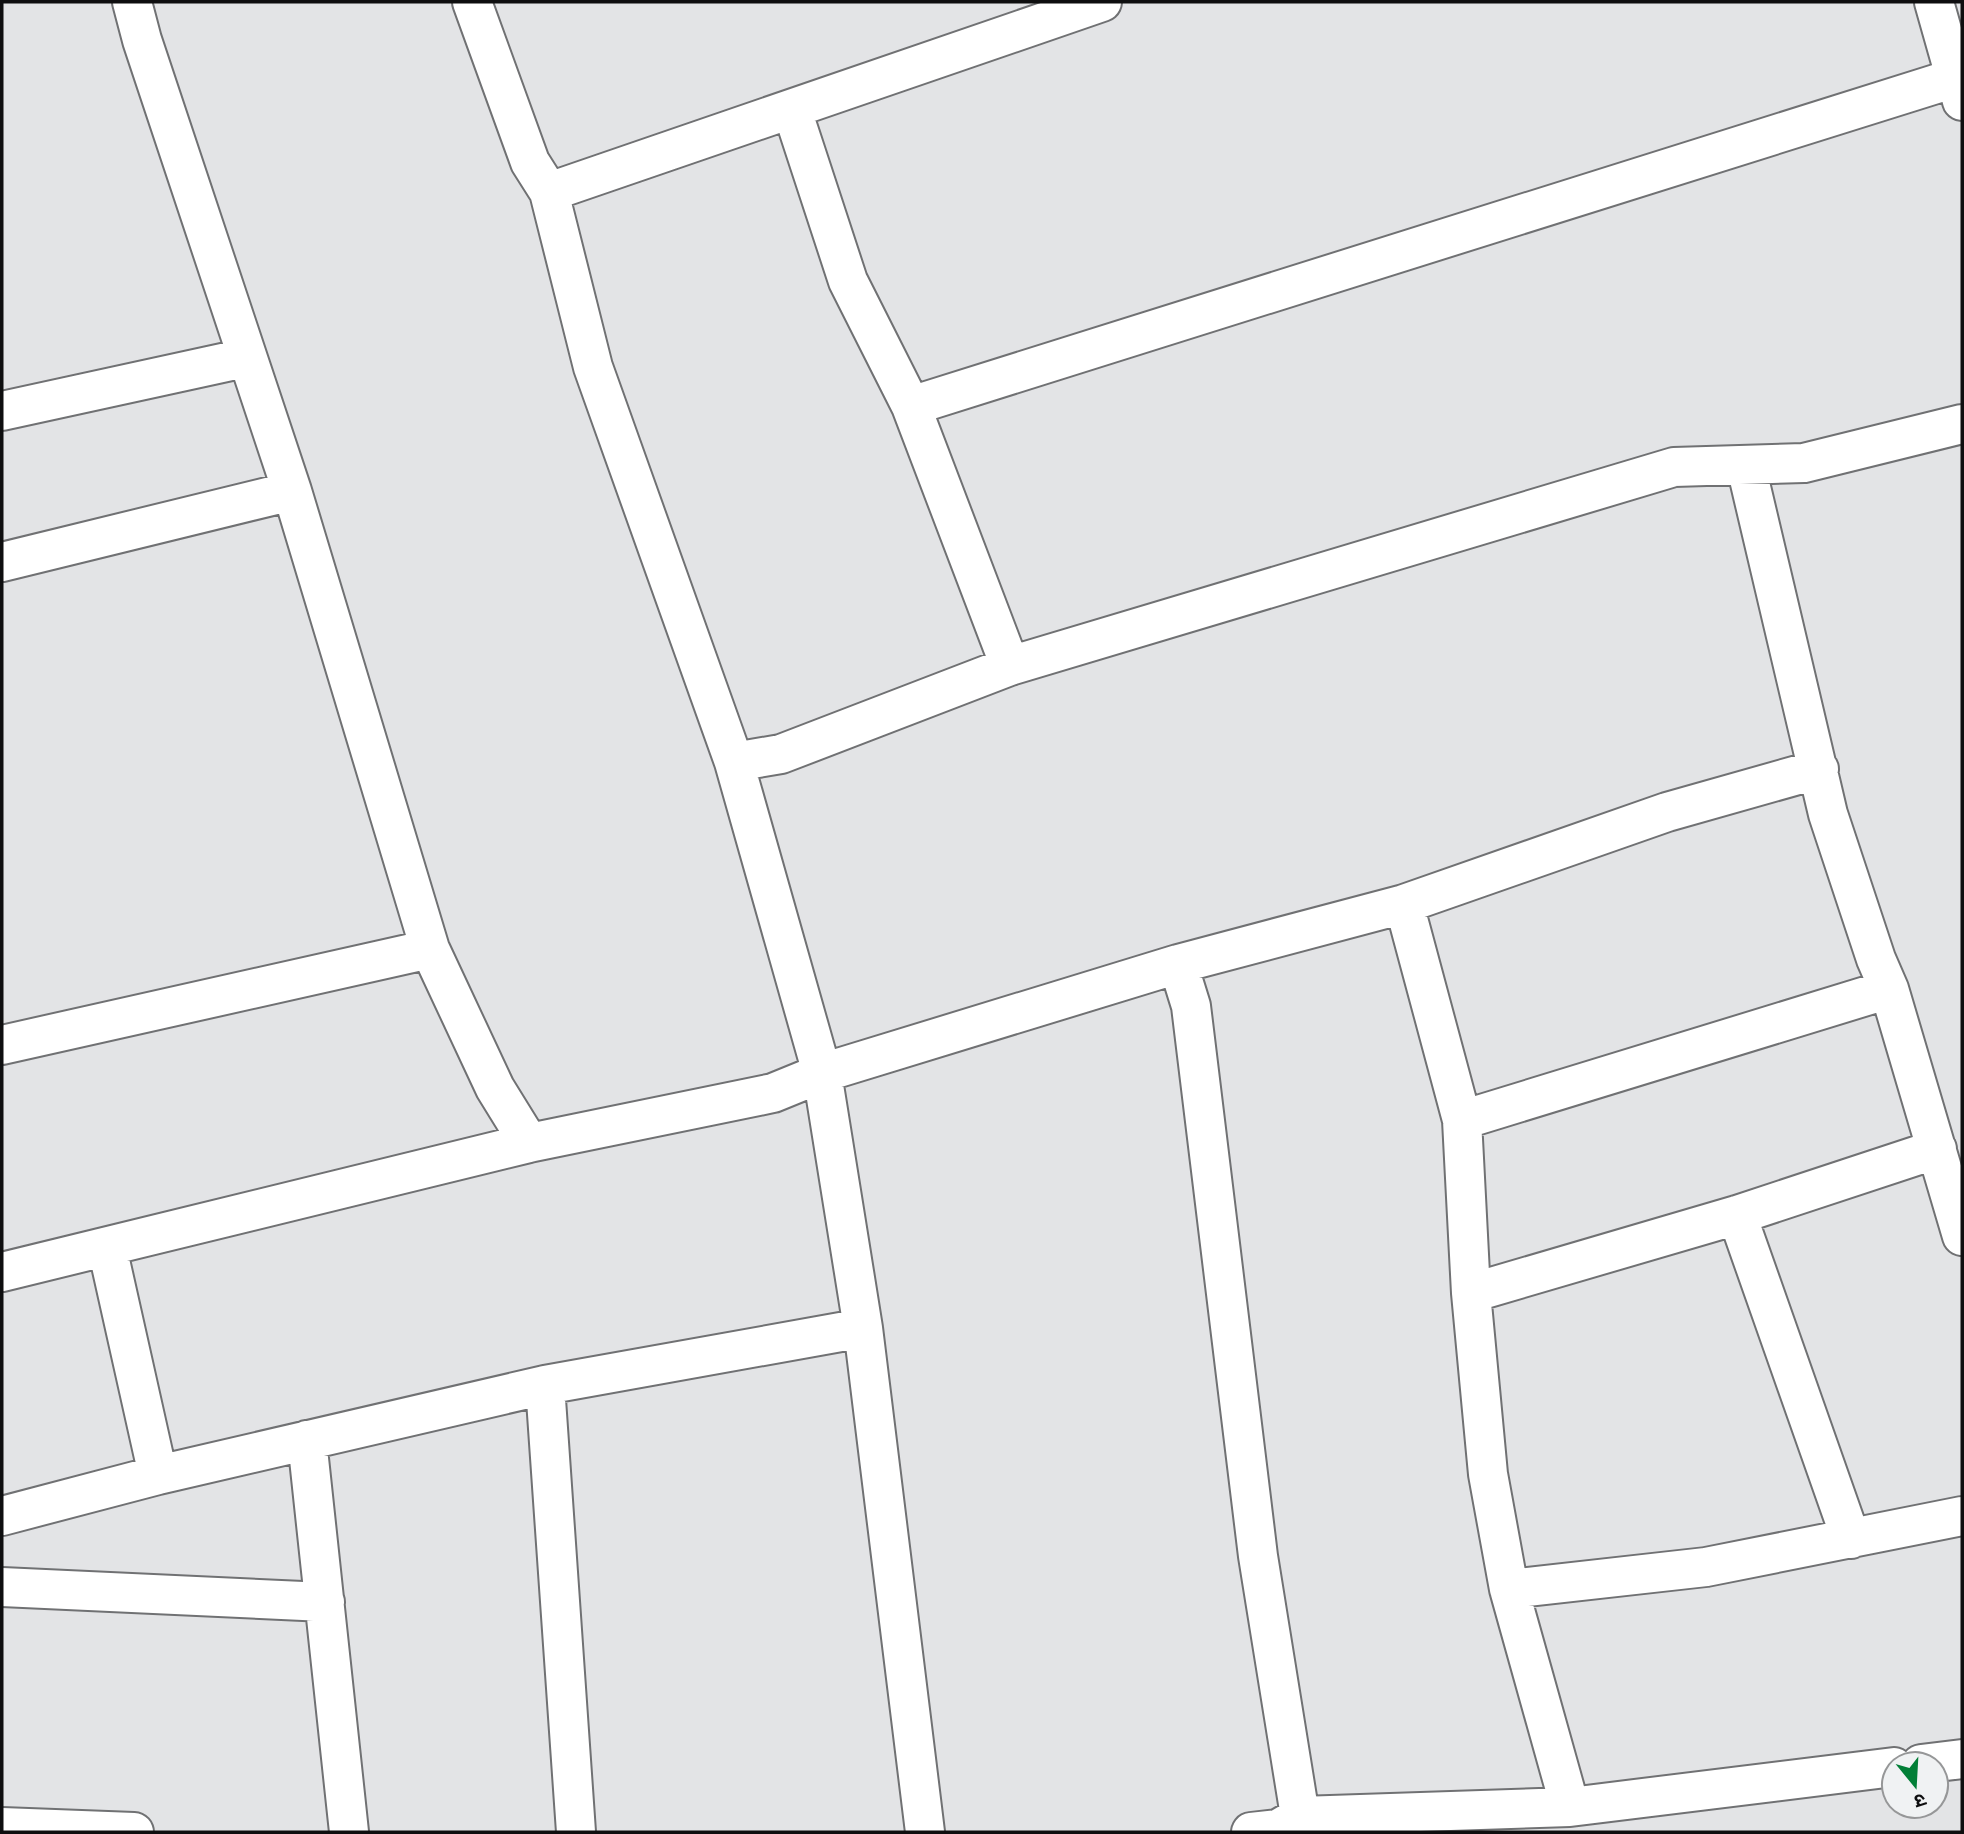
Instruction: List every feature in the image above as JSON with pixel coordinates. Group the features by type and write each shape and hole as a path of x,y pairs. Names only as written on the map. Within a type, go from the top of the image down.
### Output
{"street":[{"path":"132,2 245,358 292,491 430,949 495,1088 529,1143"},
{"path":"472,2 530,162 549,192 593,368 734,762 822,1073 863,1328 925,1832"},
{"path":"549,192 1102,2"},
{"path":"911,406 1959,90 1934,2"},
{"path":"792,110 848,281 911,406 1010,666"},
{"path":"2,411 245,358"},
{"path":"734,762 780,754 1010,666 1674,467 1804,463 1962,424"},
{"path":"1746,466 1832,827 1876,959 1889,989 1962,1236"},
{"path":"2,562 292,491"},
{"path":"2,1272 529,1143 773,1093 822,1073 1178,964 1404,904 1667,812 1819,769"},
{"path":"1404,904 1462,1120 1471,1293 1488,1474 1509,1589 1570,1807"},
{"path":"2,1045 430,949"},
{"path":"1178,964 1191,1006 1258,1556 1300,1816"},
{"path":"1462,1120 1889,989"},
{"path":"1471,1293 1737,1215 1937,1149"},
{"path":"1737,1215 1851,1539"},
{"path":"107,1247 158,1475"},
{"path":"2,1516 158,1475 545,1385 863,1328"},
{"path":"545,1385 576,1832"},
{"path":"307,1440 349,1832"},
{"path":"1509,1589 1706,1567 1962,1516"},
{"path":"2,1587 325,1602"},
{"path":"1251,1832 1278,1829 1300,1816 1570,1807 1880,1769"},
{"path":"2,1827 134,1832"}]}
